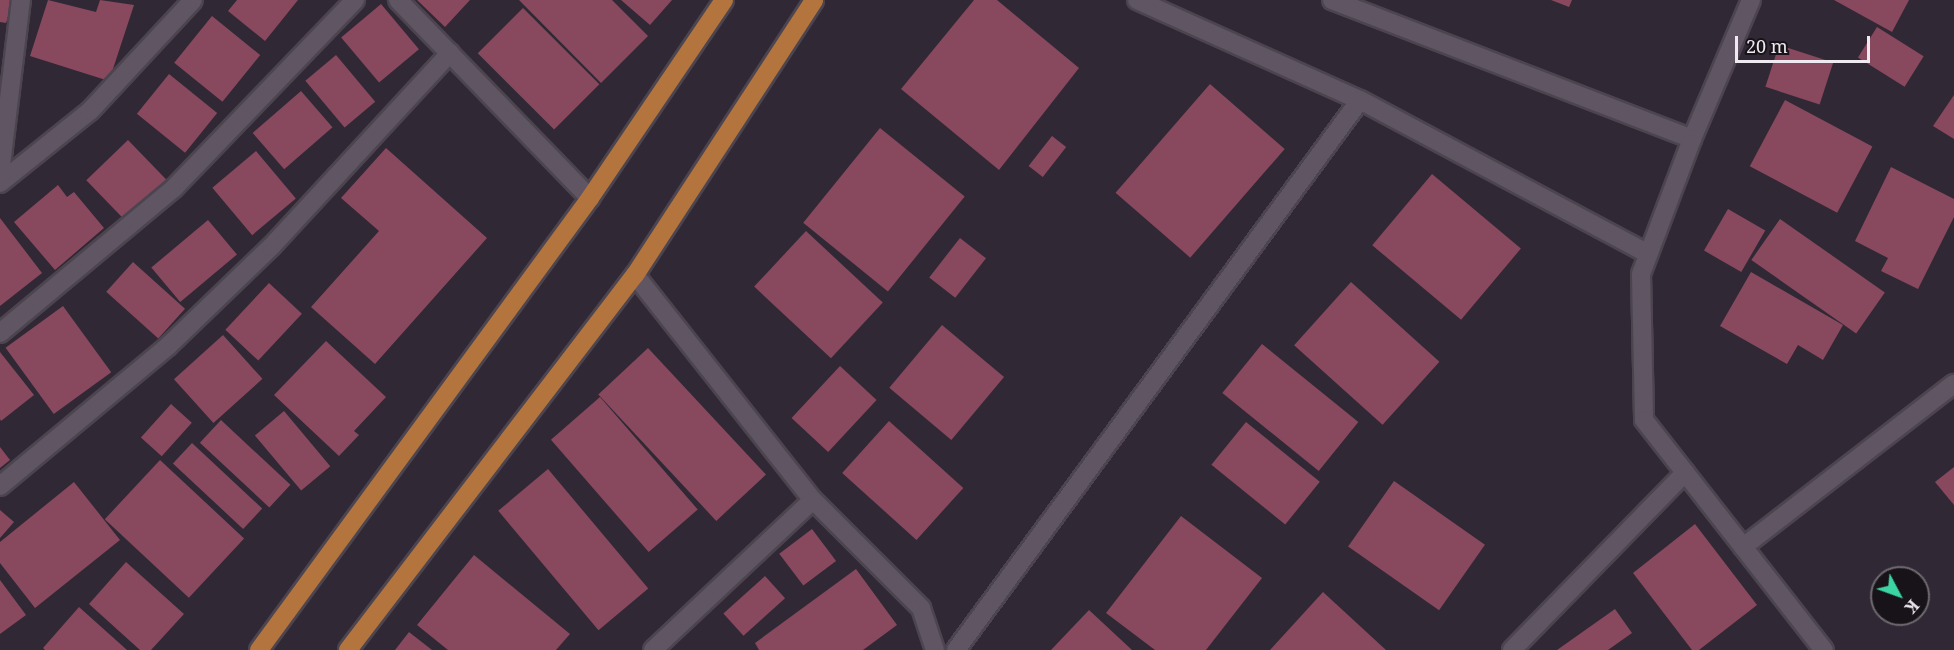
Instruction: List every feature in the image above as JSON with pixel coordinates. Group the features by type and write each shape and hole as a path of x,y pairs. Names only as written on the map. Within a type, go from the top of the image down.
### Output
{"main road":[{"path":"259,650 590,198 724,0"},
{"path":"348,650 635,274 814,0"}],"street":[{"path":"0,173 21,0"},
{"path":"0,183 90,111 193,0"},
{"path":"0,333 174,188 355,0"},
{"path":"398,0 590,198"},
{"path":"1137,0 1360,100 1649,254"},
{"path":"1751,0 1692,139 1641,274 1644,420 1824,650"},
{"path":"1343,2 1692,139"},
{"path":"0,486 168,346 228,288 450,53"},
{"path":"957,650 1360,100"},
{"path":"635,274 813,500 921,608 935,650"},
{"path":"1743,547 1954,384"},
{"path":"1512,650 1685,473"},
{"path":"653,650 813,500"}],"building":[{"path":"0,0 14,0 6,23 0,22"},
{"path":"48,0 96,12 100,0 134,5 109,81 30,56"},
{"path":"237,0 298,0 265,41 228,11"},
{"path":"417,0 470,0 445,27"},
{"path":"519,0 612,0 648,36 601,83"},
{"path":"621,0 672,0 650,25"},
{"path":"974,0 997,0 1079,68 999,170 901,89"},
{"path":"1551,0 1572,0 1569,7"},
{"path":"1834,0 1909,0 1892,32"},
{"path":"381,4 419,49 379,83 341,37"},
{"path":"523,8 599,84 554,130 478,53"},
{"path":"212,16 260,55 222,102 174,63"},
{"path":"1877,27 1924,56 1905,87 1858,58"},
{"path":"1779,45 1833,63 1820,104 1765,87"},
{"path":"336,55 375,102 345,127 305,81"},
{"path":"169,74 217,113 185,153 137,114"},
{"path":"1210,84 1285,149 1190,258 1116,193"},
{"path":"301,91 332,127 284,169 253,133"},
{"path":"1954,95 1954,139 1933,126"},
{"path":"1785,100 1872,146 1837,213 1750,166"},
{"path":"880,128 965,197 888,291 803,223"},
{"path":"1052,136 1066,147 1043,177 1029,166"},
{"path":"128,140 166,180 124,220 86,180"},
{"path":"386,148 487,238 375,364 311,307 379,231 341,198"},
{"path":"256,151 296,198 252,235 212,188"},
{"path":"1891,167 1954,199 1954,217 1918,289 1881,271 1888,258 1855,241"},
{"path":"1432,174 1521,249 1461,320 1372,245"},
{"path":"58,185 67,197 74,192 104,228 55,270 14,222"},
{"path":"1728,209 1765,230 1741,272 1704,251"},
{"path":"0,218 42,273 0,306"},
{"path":"1780,219 1885,292 1856,333 1751,260"},
{"path":"208,220 237,254 180,302 151,268"},
{"path":"806,231 883,303 831,358 754,287"},
{"path":"960,238 986,258 955,298 929,277"},
{"path":"133,262 185,309 158,339 106,292"},
{"path":"1751,272 1843,325 1823,360 1798,345 1787,364 1720,326"},
{"path":"1351,282 1439,362 1383,425 1294,345"},
{"path":"269,283 302,314 258,360 225,330"},
{"path":"63,306 111,372 54,414 6,348"},
{"path":"942,325 1004,377 951,440 889,388"},
{"path":"223,335 262,379 213,423 174,379"},
{"path":"326,341 386,397 354,431 359,435 339,456 274,395"},
{"path":"1262,344 1358,422 1319,471 1222,393"},
{"path":"648,348 766,475 716,521 598,394"},
{"path":"0,352 34,395 1,421 0,419"},
{"path":"840,366 877,400 828,452 792,418"},
{"path":"600,397 698,509 649,552 551,440"},
{"path":"171,404 192,423 162,456 141,437"},
{"path":"284,411 330,466 301,491 255,435"},
{"path":"221,420 290,485 269,507 200,443"},
{"path":"889,421 963,488 916,540 842,473"},
{"path":"1246,422 1320,482 1285,525 1211,465"},
{"path":"192,443 262,508 243,529 173,463"},
{"path":"0,447 10,460 0,468"},
{"path":"160,460 244,538 189,598 105,519"},
{"path":"1954,467 1954,505 1935,482"},
{"path":"548,469 648,589 598,630 498,511"},
{"path":"1394,481 1485,545 1439,610 1348,547"},
{"path":"74,482 120,540 35,608 0,563 0,542"},
{"path":"0,510 14,522 0,538"},
{"path":"1181,516 1262,578 1206,650 1155,650 1106,613"},
{"path":"1695,524 1757,605 1699,650 1692,650 1633,573"},
{"path":"812,529 836,561 803,586 779,554"},
{"path":"474,555 570,634 556,650 448,650 417,625"},
{"path":"126,562 184,614 151,650 140,650 89,604"},
{"path":"856,569 897,625 863,650 759,650 755,643"},
{"path":"765,576 785,598 743,636 723,613"},
{"path":"0,580 26,615 0,634"},
{"path":"1323,592 1386,650 1270,650"},
{"path":"79,607 127,650 45,650 43,648"},
{"path":"1615,609 1632,633 1608,650 1557,650"},
{"path":"1089,610 1132,650 1051,650"},
{"path":"409,632 432,650 395,650"}]}
